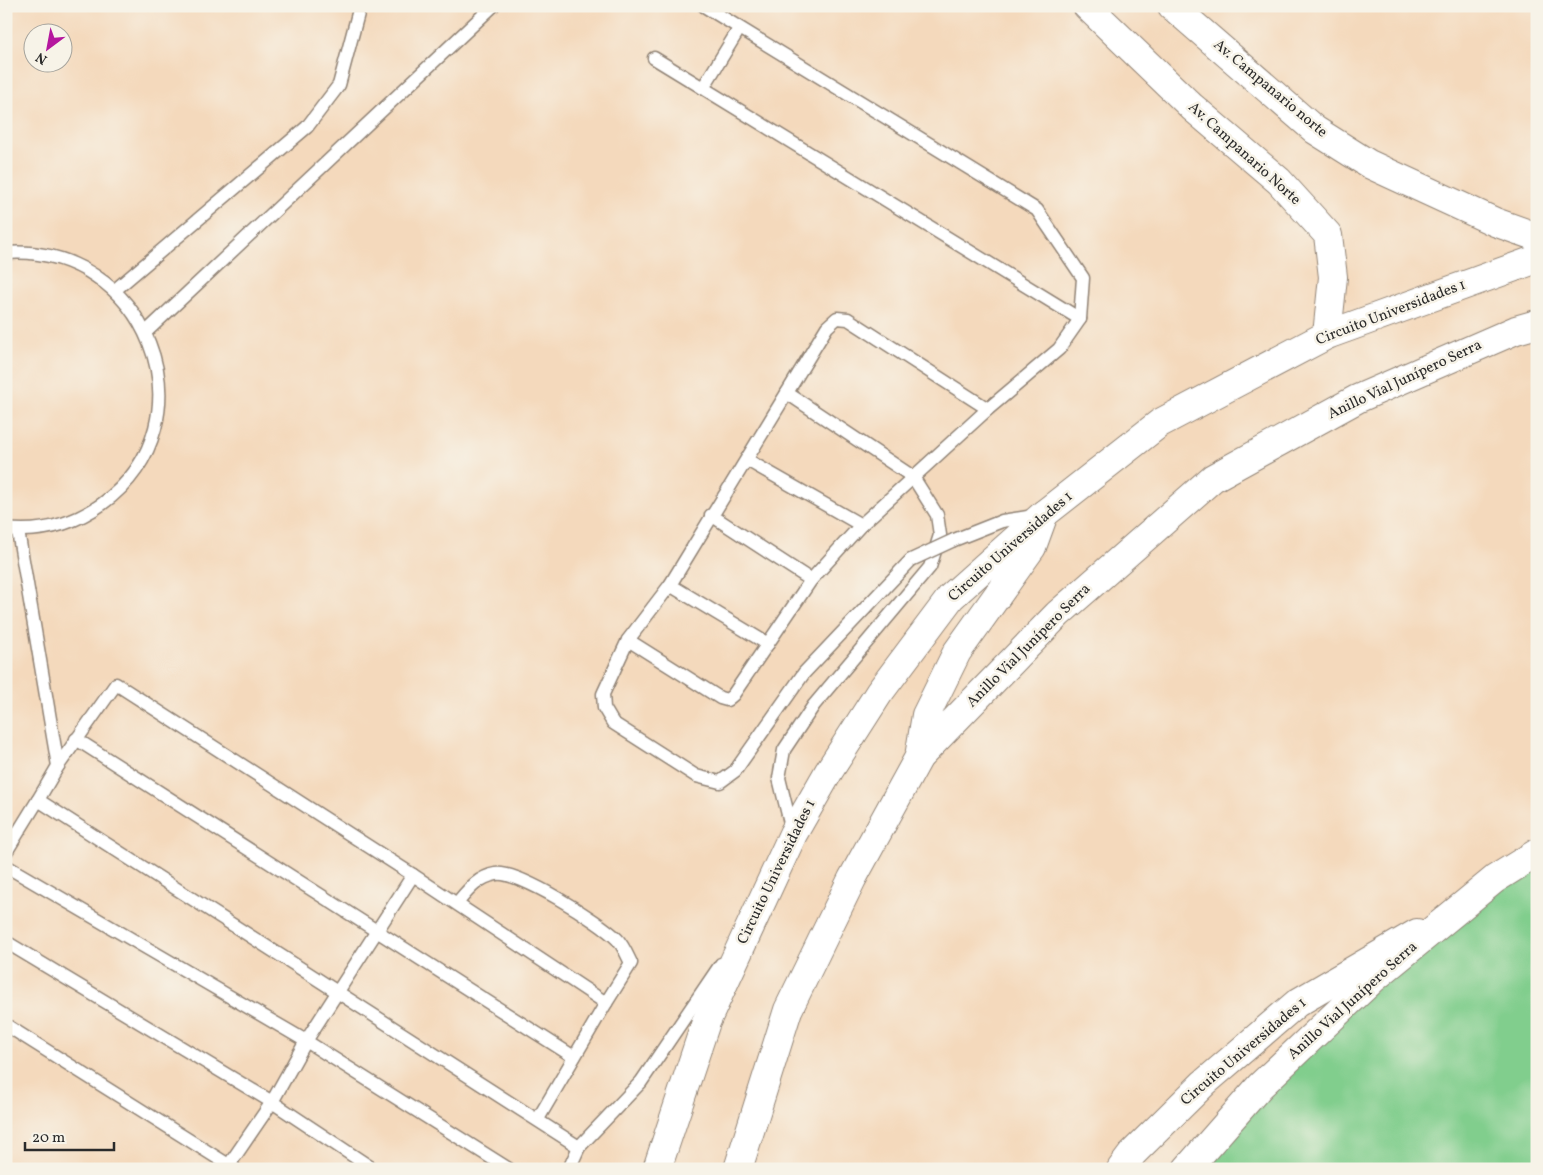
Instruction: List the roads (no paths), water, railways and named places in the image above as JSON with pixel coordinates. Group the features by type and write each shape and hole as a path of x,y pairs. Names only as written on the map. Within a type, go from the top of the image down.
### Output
{"main road":[{"name":"Av. Campanario Norte","path":"1087,6 1192,107 1279,182 1328,235 1332,277 1327,334"},
{"name":"Av. Campanario norte","path":"1172,6 1315,130 1369,164 1487,218 1537,237"},
{"name":"Circuito Universidades 1","path":"657,1169 706,1022 793,834 829,771 879,693 951,597 1044,514 1160,423 1327,334 1537,259"},
{"name":"Anillo Vial Junípero Serra","path":"738,1169 788,1010 852,879 919,757 1058,614 1212,478 1357,399 1516,330 1537,324"},
{"path":"919,757 926,715 957,652 1032,547 1044,514"},
{"name":"Anillo Vial Junípero Serra","path":"1187,1169 1260,1086 1372,980 1495,879 1537,852"},
{"name":"Circuito Universidades 1","path":"1121,1169 1133,1152 1204,1083 1297,1004 1459,908"}],"lane":[{"path":"116,290 307,127 339,85 360,6"},
{"path":"146,332 493,6"},
{"path":"628,640 720,698 727,700 811,580 861,524 988,409 1059,350 1080,320 1083,278 1037,210 704,6"},
{"path":"703,88 739,28"},
{"path":"654,58 1080,320"},
{"path":"6,253 22,252 48,255 72,262 95,274 116,290 132,309 146,332 155,356 159,381 159,407 154,432 144,456 130,477 113,496 92,512 68,522 52,527 12,530 58,766"},
{"path":"988,409 848,319 837,318 827,327 748,460 711,516 670,584 628,640 603,694 604,708 612,723 696,776 720,782 735,771 804,674 911,560 1002,521 1044,514"},
{"path":"787,394 913,477 937,514 940,535 930,567 814,705 784,750 779,778 793,834"},
{"path":"748,460 861,524"},
{"path":"711,516 811,580"},
{"path":"670,584 768,644"},
{"path":"6,852 58,766 116,684 457,903 606,1003"},
{"path":"76,739 376,933 574,1058"},
{"path":"38,800 579,1147"},
{"path":"6,866 306,1041 509,1169"},
{"path":"457,903 473,884 497,874 522,879 590,919 619,940 631,962 538,1119"},
{"path":"6,1025 232,1167 272,1102 306,1041 413,875"},
{"path":"569,1169 579,1147 641,1082 756,912"},
{"path":"6,942 272,1102 373,1169"}]}
